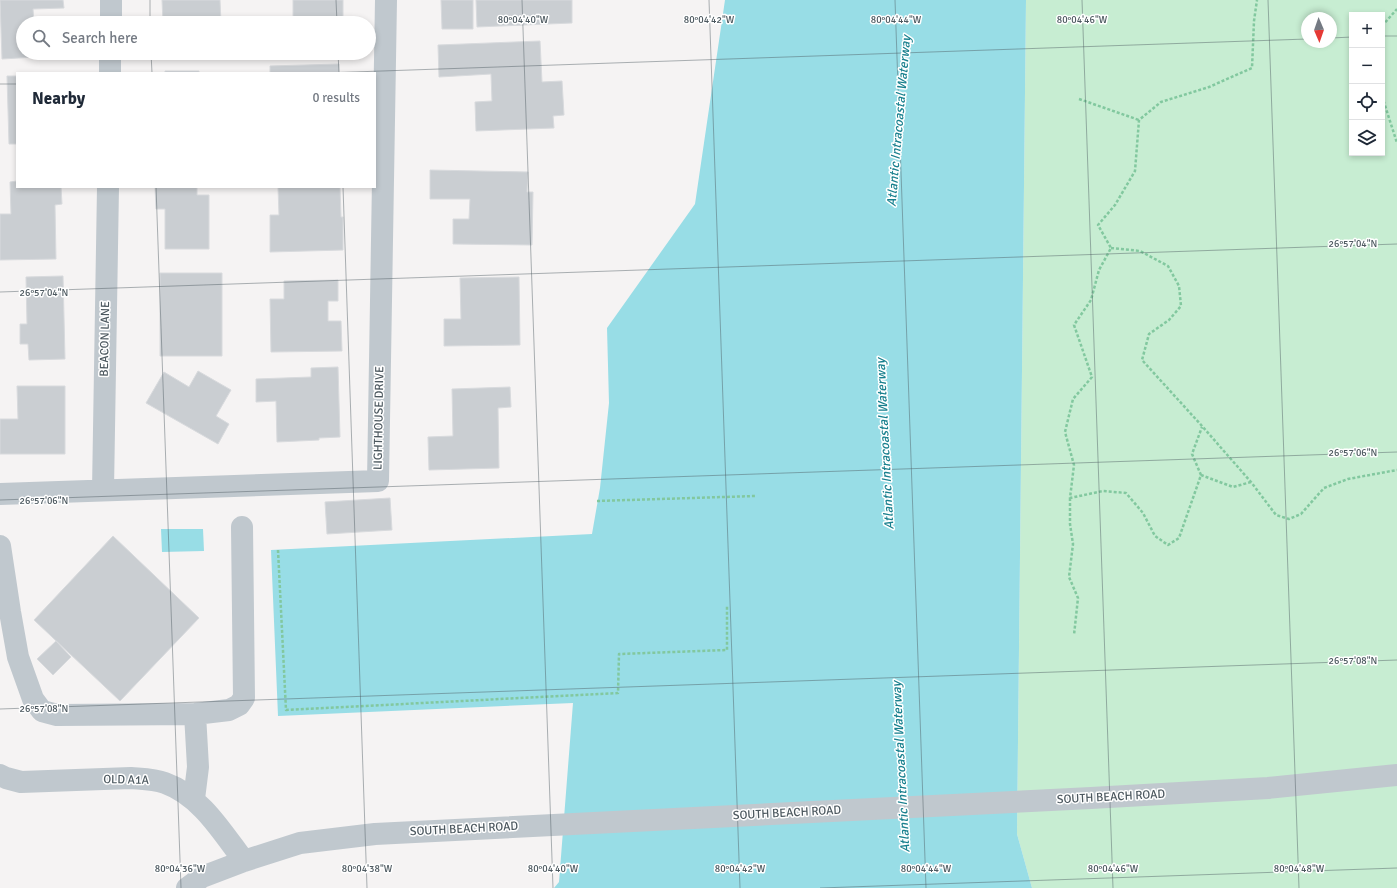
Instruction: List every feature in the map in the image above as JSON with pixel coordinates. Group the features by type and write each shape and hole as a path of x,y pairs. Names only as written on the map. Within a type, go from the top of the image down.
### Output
{"street":[{"path":"111,0 111,16"},
{"name":"LIGHTHOUSE DRIVE","path":"0,494 378,481 386,0"},
{"path":"110,60 110,72"},
{"name":"BEACON LANE","path":"103,490 108,188"},
{"path":"0,546 18,657 33,699 42,712 57,716 195,714 229,710 239,705 244,698 242,527"},
{"path":"194,800 198,768 195,714"},
{"name":"OLD A1A","path":"0,775 21,782 131,778 149,779 165,783 180,790 194,800 205,811 244,861"},
{"name":"SOUTH BEACH ROAD","path":"199,884 244,861 300,843 375,834 1268,788 1397,775"}],"path":[{"path":"1111,248 1098,225 1115,205 1135,171 1139,120 1161,102 1209,87 1252,68 1254,21 1257,0"},
{"path":"1385,23 1397,9"},
{"path":"1079,99 1139,120"},
{"path":"1385,105 1397,143"},
{"path":"1111,248 1140,251 1168,266 1179,286 1181,306 1169,320 1150,334 1142,360 1251,482 1276,515 1288,518 1301,514 1324,488 1348,479 1397,470"},
{"path":"1074,635 1078,598 1069,577 1073,544 1070,524 1070,498 1074,465 1065,432 1073,399 1092,377 1074,325 1091,300 1099,270 1111,248"},
{"path":"1070,498 1103,491 1126,493 1143,513 1155,536 1168,545 1179,538 1201,475 1192,454 1202,426"},
{"path":"1201,475 1233,487 1251,482"},
{"path":"597,501 755,496"},
{"path":"278,550 286,710 618,692 619,654 726,650 727,606"}],"green space":[{"path":"1026,0 1397,0 1397,888 1032,888 1017,834"}],"water":[{"name":"Atlantic Intracoastal Waterway","path":"725,0 1026,0 1017,834 1032,888 554,888 559,882 573,703 278,716 271,550 592,534 600,488 609,403 607,328 695,204"},
{"path":"161,529 203,529 204,551 162,552"}],"building":[{"path":"0,0 63,0 64,8 33,9 34,16 16,16 16,58 2,59"},
{"path":"162,0 220,0 221,16 163,16"},
{"path":"293,0 343,0 343,16 293,16"},
{"path":"441,0 473,0 473,29 442,29"},
{"path":"476,0 572,0 572,23 477,27"},
{"path":"540,41 542,82 562,81 564,115 553,116 554,128 476,131 475,102 492,101 491,74 439,77 438,45"},
{"path":"339,64 339,72 270,72 270,66"},
{"path":"165,71 199,71 199,72"},
{"path":"7,76 16,76 16,144 9,144"},
{"path":"430,170 528,172 527,192 533,192 532,245 453,244 453,219 469,219 470,199 430,199"},
{"path":"16,181 16,188 61,188 62,204 55,205 56,259 0,260 0,214 11,214 10,182"},
{"path":"155,188 197,188 197,195 209,195 209,249 165,249 165,209 156,209"},
{"path":"278,188 340,188 341,217 343,217 343,250 270,252 270,215 279,215"},
{"path":"160,273 222,273 222,356 160,356"},
{"path":"63,276 65,359 29,360 28,344 20,344 20,324 27,324 26,277"},
{"path":"519,277 520,345 444,346 444,319 461,319 460,278"},
{"path":"338,280 338,301 328,301 328,321 341,321 342,351 271,352 270,299 284,299 284,281"},
{"path":"338,367 340,437 319,438 319,440 277,442 276,401 256,402 256,379 311,377 311,368"},
{"path":"198,371 231,390 216,416 229,424 218,444 146,403 164,372 189,387"},
{"path":"17,386 65,386 65,454 0,454 0,419 18,419"},
{"path":"510,387 511,407 498,408 499,468 429,470 428,437 453,436 452,389"},
{"path":"390,498 392,530 327,534 325,502"},
{"path":"113,536 199,618 120,701 34,620"},
{"path":"56,641 71,657 53,675 37,659"}]}
